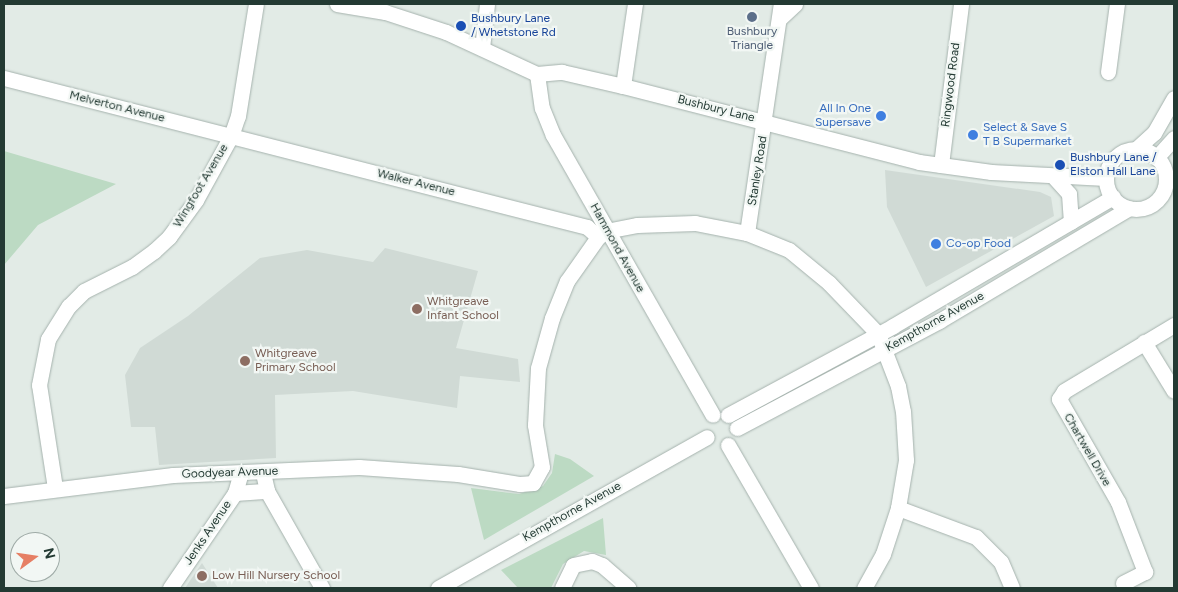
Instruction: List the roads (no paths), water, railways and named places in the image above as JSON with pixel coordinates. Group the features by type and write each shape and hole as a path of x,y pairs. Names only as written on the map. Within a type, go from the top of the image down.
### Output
{"street":[{"name":"Wingfoot Avenue","path":"56,488 39,385 48,339 68,306 84,290 132,267 169,238 196,200 231,136 238,116 256,4"},
{"path":"337,4 385,12 446,32 536,74"},
{"path":"482,48 488,4"},
{"path":"622,86 634,4"},
{"name":"Stanley Road","path":"747,233 766,122 780,11 795,4"},
{"name":"Ringwood Road","path":"941,165 961,4"},
{"path":"1108,72 1117,4"},
{"name":"Bushbury Lane","path":"536,74 562,72 941,165 1053,176 1106,178"},
{"name":"Hammond Avenue","path":"536,74 542,108 553,135 602,234 720,415"},
{"name":"Melverton Avenue","path":"4,78 231,136"},
{"path":"1136,149 1156,158 1170,176 1155,201 1140,208 1129,208 1113,197 1106,178 1108,168 1117,156 1136,149 1154,133 1174,98"},
{"name":"Walker Avenue","path":"231,136 587,227 602,234"},
{"path":"1156,158 1174,138"},
{"path":"1053,176 1069,194 1071,222"},
{"name":"Kempthorne Avenue","path":"720,415 878,334 1113,197"},
{"name":"Kempthorne Avenue","path":"738,428 885,350 1129,208"},
{"path":"602,234 637,225 694,222 747,233 789,250 810,266 878,334 885,350 903,411 906,460 898,508 883,554 864,588"},
{"name":"Goodyear Avenue","path":"4,496 56,488 173,475 240,474 359,467 458,474 526,484 537,478 542,467 535,425 538,383 544,343 567,281 602,234"},
{"name":"Chartwell Drive","path":"1123,583 1145,572 1118,502 1059,399 1064,391 1174,325"},
{"path":"1144,342 1174,390"},
{"path":"720,415 738,428 736,437 728,445 714,444 706,437 705,426 720,415"},
{"name":"Kempthorne Avenue","path":"438,588 706,437"},
{"path":"728,445 811,588"},
{"path":"263,473 267,492 322,588"},
{"name":"Jenks Avenue","path":"170,588 235,493 240,474"},
{"path":"235,493 267,492"},
{"path":"898,508 976,537 1001,562 1012,588"},
{"path":"562,588 573,565 592,561 602,565 628,588"}],"place":[{"name":"Bushbury Triangle","path":"752,17"},
{"name":"Bushbury Lane / Whetstone Rd","path":"461,26"},
{"name":"All In One Supersave","path":"881,116"},
{"name":"Select & Save S T B Supermarket","path":"973,135"},
{"name":"Bushbury Lane / Elston Hall Lane","path":"1060,165"},
{"name":"Co-op Food","path":"936,244"},
{"name":"Whitgreave Infant School","path":"417,309"},
{"name":"Whitgreave Primary School","path":"245,361"},
{"name":"Low Hill Nursery School","path":"202,576"}]}
